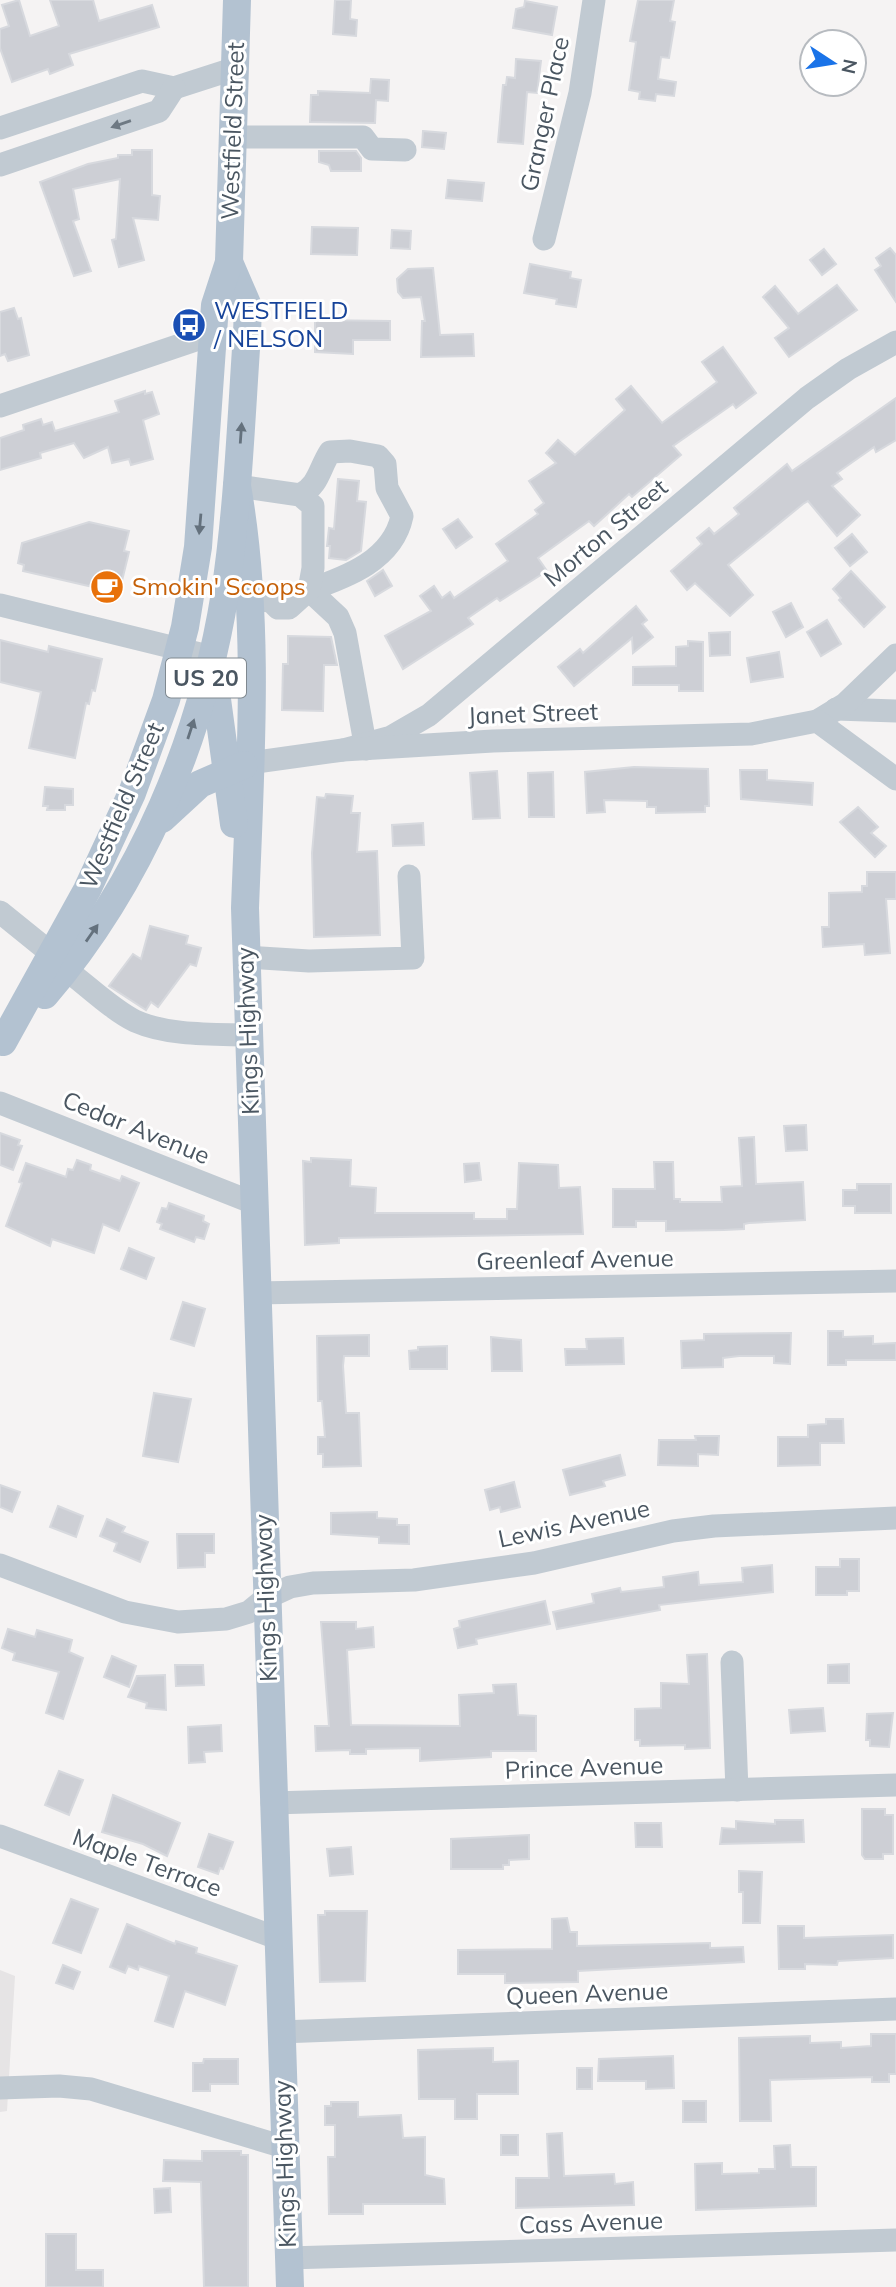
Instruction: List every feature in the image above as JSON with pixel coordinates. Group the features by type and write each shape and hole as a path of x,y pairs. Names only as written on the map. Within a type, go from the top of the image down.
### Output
{"main road":[{"name":"Westfield Street","path":"59,961 97,868 132,793 166,700 180,649 198,547 215,305 229,262 237,0"},
{"name":"Westfield Street","path":"229,262 248,306 237,486"},
{"name":"Kings Highway","path":"237,486 248,549 239,767 290,2287"},
{"name":"Westfield Street","path":"7,1030 59,961 110,906 145,840 180,760 212,657 248,599"},
{"name":"Kings Highway","path":"212,657 239,767"},
{"path":"145,840 185,796 200,784 239,767"}],"street":[{"name":"Granger Place","path":"544,239 580,93 594,0"},
{"path":"0,128 142,81 174,88 236,68"},
{"path":"0,165 159,111 174,88"},
{"path":"233,137 363,136 372,149 405,150"},
{"path":"0,406 213,334"},
{"name":"Morton Street","path":"358,748 391,737 429,715 807,398 848,369 896,342"},
{"path":"300,495 310,489 317,480 321,466 330,452 349,451 378,456 385,464 387,488 402,516 399,530 387,546 360,570 302,594"},
{"path":"237,486 300,495 313,506 313,568 302,594 289,608 278,608 248,599"},
{"path":"302,594 338,617 345,633 358,748"},
{"path":"0,605 212,657"},
{"path":"896,656 827,715 896,779"},
{"name":"Janet Street","path":"239,767 358,748 507,740 751,734 827,715 896,711"},
{"path":"246,957 309,961 413,958 409,876"},
{"path":"0,912 134,1020 154,1027 189,1032 248,1035"},
{"name":"Cedar Avenue","path":"0,1103 254,1203"},
{"name":"Greenleaf Avenue","path":"256,1293 896,1281"},
{"name":"Lewis Avenue","path":"0,1565 125,1612 164,1622 226,1619 249,1612 266,1598 290,1587 313,1583 414,1580 534,1563 687,1529 744,1523 896,1518"},
{"path":"732,1662 737,1790"},
{"name":"Prince Avenue","path":"272,1803 896,1785"},
{"name":"Maple Terrace","path":"0,1836 277,1938"},
{"name":"Queen Avenue","path":"280,2032 896,2009"},
{"path":"0,2088 59,2086 91,2089 284,2147"},
{"name":"Cass Avenue","path":"288,2258 896,2240"}],"shaded area":[{"path":"0,1970 15,1976 7,2111 0,2112"}],"building":[{"path":"19,0 30,36 59,26 50,0 93,0 99,21 152,5 159,27 69,54 73,65 50,74 48,69 12,82 0,48 0,29 9,26 2,5"},
{"path":"335,0 351,0 350,19 357,20 356,36 333,34"},
{"path":"638,0 674,0 670,21 675,22 669,58 661,57 658,79 676,82 674,96 656,94 655,101 639,99 640,92 629,90 636,42 630,41"},
{"path":"525,1 557,7 552,35 513,28 516,9 524,7"},
{"path":"516,59 541,61 537,93 527,92 523,144 498,142 503,85 506,85 507,77 515,78"},
{"path":"371,79 389,80 388,101 376,100 375,123 310,122 311,95 318,95 318,91 370,93"},
{"path":"423,131 446,133 444,149 422,147"},
{"path":"132,150 152,150 152,195 160,196 158,220 133,218 144,260 119,267 112,240 116,239 120,179 73,189 79,219 73,221 91,271 74,276 40,182 88,164 118,158 118,155 132,155"},
{"path":"319,151 356,151 361,158 361,171 331,171 329,165 319,162"},
{"path":"448,180 484,183 482,201 446,198"},
{"path":"312,227 358,228 357,255 311,254"},
{"path":"392,230 411,231 410,249 391,248"},
{"path":"890,248 896,255 896,302 875,270 881,266 876,258"},
{"path":"824,249 836,264 822,275 810,260"},
{"path":"530,264 571,272 570,278 581,280 576,307 556,304 557,299 524,293"},
{"path":"433,268 440,335 473,334 474,356 421,357 422,321 425,321 421,297 403,298 398,292 397,279 408,269"},
{"path":"837,285 857,310 789,357 775,338 789,328 763,297 775,286 798,314"},
{"path":"14,308 18,319 21,318 29,355 8,361 5,354 0,356 0,312"},
{"path":"315,320 390,321 390,340 353,340 353,354 315,352"},
{"path":"723,347 756,393 736,408 733,404 673,446 681,455 632,497 629,494 594,526 589,521 538,558 547,571 500,601 497,598 468,618 473,624 403,669 385,636 431,611 420,596 434,586 442,598 450,592 454,598 508,561 496,544 538,514 535,510 544,503 529,481 556,463 546,453 558,440 575,455 625,410 616,399 631,386 662,423 717,382 702,362"},
{"path":"145,391 145,394 152,392 159,414 143,420 153,459 131,465 129,459 112,463 108,447 84,458 74,443 40,453 41,458 0,470 0,438 24,430 23,425 41,419 43,425 52,422 55,431 119,412 115,401"},
{"path":"896,398 896,440 876,452 874,447 837,473 842,479 832,486 860,515 837,536 808,501 803,504 728,565 753,595 730,616 695,583 687,590 671,571 702,544 697,538 709,528 714,534 739,514 734,508 787,464 792,471"},
{"path":"338,479 359,481 357,501 366,502 361,551 346,560 329,558 330,546 327,546 329,528 334,529"},
{"path":"458,519 472,537 456,548 443,529"},
{"path":"89,522 129,531 124,551 129,552 119,593 23,571 24,565 18,563 22,543"},
{"path":"852,534 867,552 850,566 835,548"},
{"path":"383,570 392,586 375,596 367,581"},
{"path":"851,571 885,607 864,627 839,600 841,598 833,589"},
{"path":"791,603 803,627 786,637 773,612"},
{"path":"636,606 647,620 642,624 653,637 633,653 632,638 574,686 558,667 580,649 583,653"},
{"path":"827,620 841,644 821,656 807,632"},
{"path":"730,632 730,655 710,656 709,633"},
{"path":"288,636 331,637 337,665 324,665 323,711 282,710 283,664 288,664"},
{"path":"0,640 48,652 49,646 102,659 95,691 92,690 89,704 86,703 75,758 29,748 41,692 0,682"},
{"path":"688,641 703,642 703,691 679,691 679,685 633,685 633,667 676,666 676,647 688,646"},
{"path":"779,652 783,677 751,682 747,658"},
{"path":"634,767 708,769 709,806 705,806 705,812 656,813 656,807 647,807 647,801 604,800 605,812 587,813 585,772"},
{"path":"740,770 767,770 767,780 813,783 812,805 741,799"},
{"path":"497,771 500,818 473,819 470,773"},
{"path":"553,772 554,817 529,817 528,773"},
{"path":"45,787 73,789 73,805 65,805 65,810 47,810 48,806 43,806"},
{"path":"326,794 353,796 351,813 360,813 357,852 377,851 380,935 314,937 312,853 317,797 325,798"},
{"path":"858,807 878,827 871,833 886,846 875,857 840,822"},
{"path":"423,823 424,845 393,846 392,825"},
{"path":"867,872 896,872 896,899 886,899 890,953 865,955 864,944 823,947 822,927 829,927 829,893 862,892 862,886 867,886"},
{"path":"150,926 188,936 186,944 201,948 196,966 190,964 158,1007 151,1002 146,1010 109,986 133,954 141,959"},
{"path":"806,1125 807,1150 786,1151 784,1126"},
{"path":"0,1133 20,1140 18,1145 22,1146 13,1170 0,1165"},
{"path":"754,1137 756,1184 803,1182 805,1220 749,1223 744,1224 744,1229 724,1230 666,1231 666,1221 636,1221 636,1227 613,1227 613,1189 655,1189 654,1162 673,1162 674,1199 680,1199 680,1202 722,1202 721,1187 742,1186 739,1138"},
{"path":"311,1158 351,1160 350,1186 376,1188 375,1213 474,1213 474,1219 507,1219 507,1209 517,1209 519,1163 558,1165 559,1188 580,1187 583,1234 339,1238 339,1243 305,1245 303,1161 311,1162"},
{"path":"77,1160 91,1165 90,1170 120,1181 122,1176 139,1183 119,1231 103,1224 94,1253 52,1239 50,1246 6,1226 22,1183 19,1182 26,1163 66,1177 68,1169 73,1170"},
{"path":"479,1163 481,1180 465,1182 464,1164"},
{"path":"857,1184 891,1184 891,1213 855,1213 855,1206 843,1206 843,1190 857,1190"},
{"path":"169,1203 204,1216 203,1221 209,1224 204,1239 196,1237 194,1242 160,1229 162,1224 157,1222 162,1208 167,1209"},
{"path":"129,1248 154,1258 146,1279 121,1269"},
{"path":"183,1302 205,1309 194,1346 171,1339"},
{"path":"828,1331 843,1331 843,1337 873,1336 873,1344 896,1343 896,1360 846,1360 846,1365 828,1365"},
{"path":"791,1333 790,1364 774,1363 774,1356 739,1356 723,1358 723,1367 682,1368 681,1341 704,1340 704,1334"},
{"path":"369,1335 369,1356 344,1356 343,1366 346,1413 359,1413 361,1466 323,1467 323,1454 318,1454 318,1437 325,1437 322,1401 318,1401 317,1336"},
{"path":"491,1337 521,1340 522,1371 492,1371"},
{"path":"623,1338 624,1364 566,1365 565,1349 587,1349 586,1339"},
{"path":"447,1346 447,1369 410,1369 409,1351 418,1350 418,1347"},
{"path":"154,1393 191,1399 178,1462 143,1456"},
{"path":"826,1419 843,1419 844,1443 820,1443 820,1465 778,1466 778,1437 808,1437 808,1425 826,1424"},
{"path":"695,1436 719,1436 718,1455 698,1454 698,1466 658,1465 659,1440 696,1440"},
{"path":"620,1455 625,1475 603,1481 605,1486 570,1495 563,1470"},
{"path":"514,1482 520,1507 501,1512 500,1507 490,1510 485,1490"},
{"path":"0,1485 20,1492 12,1512 0,1507"},
{"path":"58,1506 83,1516 76,1537 50,1527"},
{"path":"377,1512 377,1518 397,1519 397,1525 409,1525 409,1544 379,1543 379,1537 331,1534 331,1513"},
{"path":"107,1519 125,1527 122,1532 148,1542 140,1562 114,1551 117,1543 100,1536"},
{"path":"177,1534 214,1534 214,1553 205,1553 205,1567 178,1568"},
{"path":"840,1559 859,1559 859,1591 847,1591 847,1595 816,1595 816,1567 840,1567"},
{"path":"772,1565 773,1592 659,1605 660,1610 557,1629 553,1612 594,1603 592,1594 620,1588 621,1592 664,1587 663,1577 698,1572 699,1585 743,1582 742,1568"},
{"path":"545,1601 550,1624 476,1639 477,1644 458,1648 454,1629 460,1627 459,1621"},
{"path":"321,1622 356,1622 356,1629 373,1627 374,1647 347,1650 351,1725 460,1726 459,1695 494,1693 493,1685 516,1684 518,1715 536,1716 536,1751 491,1751 491,1757 420,1761 420,1748 366,1749 366,1754 350,1754 350,1750 316,1751 315,1726 329,1726"},
{"path":"8,1629 35,1637 37,1630 72,1640 69,1652 83,1658 63,1719 46,1713 59,1672 13,1660 15,1653 2,1648"},
{"path":"707,1654 710,1748 685,1749 685,1745 640,1746 640,1740 635,1740 635,1709 661,1708 661,1683 689,1684 687,1655"},
{"path":"112,1656 136,1666 129,1687 104,1677"},
{"path":"849,1664 849,1683 828,1683 828,1665"},
{"path":"175,1665 203,1665 204,1685 176,1686"},
{"path":"165,1675 166,1710 146,1708 147,1703 128,1697 137,1676"},
{"path":"823,1708 825,1731 791,1733 789,1710"},
{"path":"893,1713 889,1747 870,1746 870,1740 866,1740 867,1714"},
{"path":"221,1725 222,1751 204,1752 205,1762 189,1763 188,1727"},
{"path":"59,1771 83,1780 69,1815 45,1805"},
{"path":"113,1795 180,1823 167,1856 143,1844 102,1832"},
{"path":"862,1809 885,1809 885,1815 893,1815 893,1854 883,1854 883,1859 865,1859 862,1855"},
{"path":"775,1820 803,1820 804,1842 720,1844 722,1828 736,1829 736,1821 775,1824"},
{"path":"635,1823 661,1823 662,1847 636,1847"},
{"path":"209,1834 233,1842 223,1869 220,1868 218,1874 198,1867"},
{"path":"529,1835 529,1859 509,1860 509,1865 503,1865 503,1869 451,1869 451,1839"},
{"path":"351,1847 353,1874 330,1876 327,1849"},
{"path":"739,1871 762,1872 760,1923 743,1923 743,1892 739,1892"},
{"path":"71,1899 98,1909 81,1953 53,1943"},
{"path":"325,1911 367,1911 365,1981 320,1982 318,1915 325,1915"},
{"path":"567,1918 570,1932 577,1932 577,1946 710,1943 710,1948 743,1947 744,1962 578,1971 578,1982 505,1983 505,1974 458,1974 458,1950 552,1949 552,1919"},
{"path":"127,1924 175,1944 176,1941 197,1948 196,1953 237,1966 225,2005 185,1991 173,2027 155,2021 169,1976 139,1966 138,1970 128,1966 125,1973 110,1967"},
{"path":"778,1926 804,1926 804,1938 893,1935 893,1958 838,1961 837,1965 805,1964 805,1969 779,1969"},
{"path":"63,1965 80,1972 73,1989 56,1983"},
{"path":"871,2034 896,2034 896,2074 889,2074 889,2082 872,2082 872,2077 770,2080 771,2121 740,2121 739,2038 810,2036 810,2043 841,2042 841,2048 871,2046"},
{"path":"493,2048 493,2062 518,2061 518,2094 477,2094 477,2119 455,2119 455,2099 419,2099 418,2050"},
{"path":"673,2056 674,2088 646,2089 646,2081 598,2081 599,2059"},
{"path":"204,2059 238,2059 238,2084 210,2084 210,2091 193,2091 193,2063 203,2063"},
{"path":"577,2068 592,2068 592,2089 577,2089"},
{"path":"683,2101 706,2101 706,2122 683,2122"},
{"path":"331,2102 358,2102 358,2117 401,2115 403,2138 425,2137 425,2175 444,2179 445,2204 363,2204 363,2214 329,2214 328,2157 335,2157 335,2125 325,2125 325,2106 331,2106"},
{"path":"562,2133 564,2176 614,2174 615,2184 633,2182 634,2205 516,2208 516,2178 549,2178 547,2134"},
{"path":"501,2135 518,2135 518,2155 501,2155"},
{"path":"790,2145 791,2167 816,2167 816,2206 696,2210 695,2164 722,2163 722,2174 759,2173 759,2169 775,2169 774,2146"},
{"path":"202,2151 241,2151 241,2155 248,2155 248,2287 204,2287 201,2182 163,2181 164,2160 202,2161"},
{"path":"170,2188 171,2212 155,2213 154,2189"},
{"path":"46,2234 76,2234 76,2270 103,2270 103,2287 46,2287"}],"place":[{"name":"WESTFIELD / NELSON","path":"189,325"},
{"name":"Smokin' Scoops","path":"107,587"}]}
